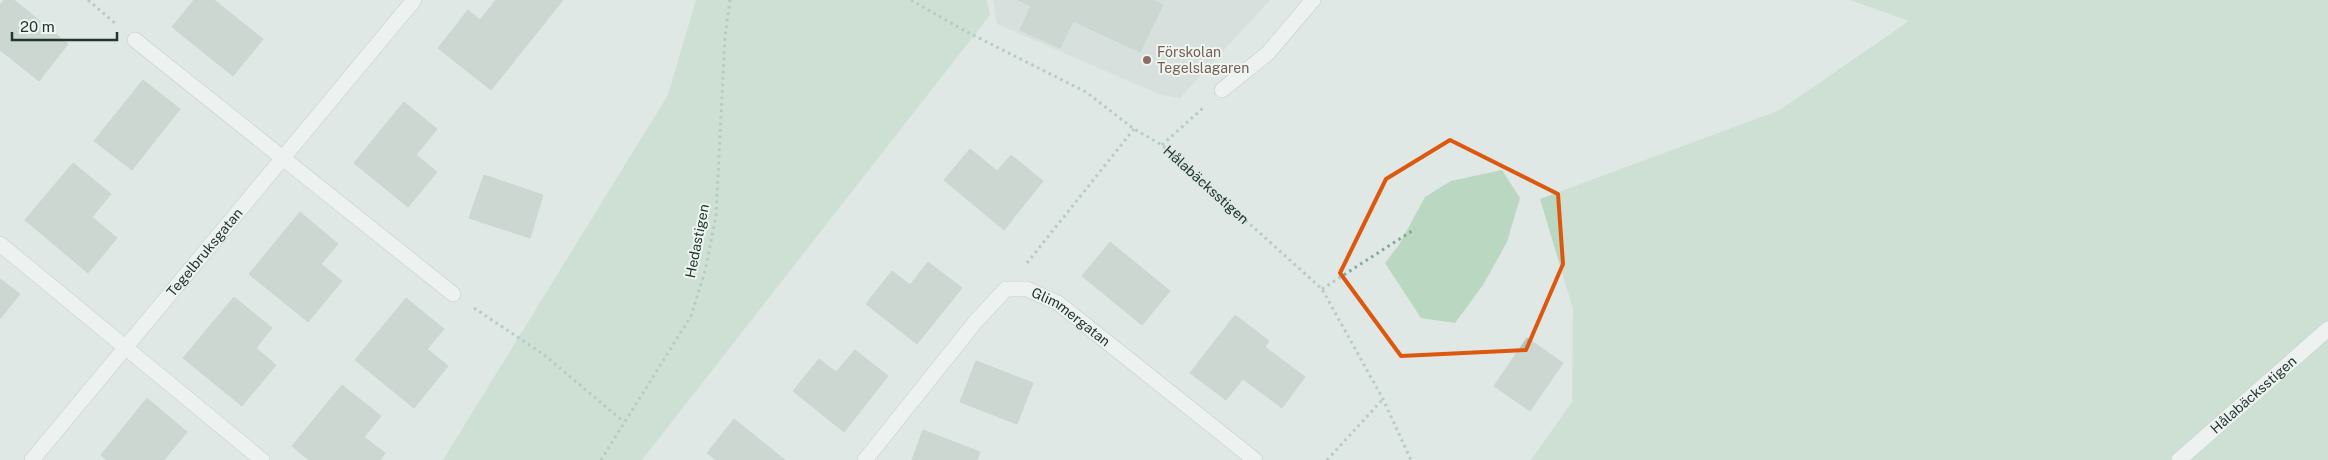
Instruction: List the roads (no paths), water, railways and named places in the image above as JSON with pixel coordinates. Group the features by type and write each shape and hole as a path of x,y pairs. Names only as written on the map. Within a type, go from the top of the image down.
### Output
{"street":[{"name":"Tegelbruksgatan","path":"32,460 414,0"},
{"path":"1222,90 1268,53 1312,0"},
{"path":"136,40 453,294"},
{"path":"0,244 262,460"},
{"name":"Glimmergatan","path":"866,460 976,321 1006,289 1027,289 1058,303 1255,460"},
{"name":"Hålabäcksstigen","path":"2179,460 2328,329"}],"place":[{"name":"Förskolan Tegelslagaren","path":"1147,60"}]}
